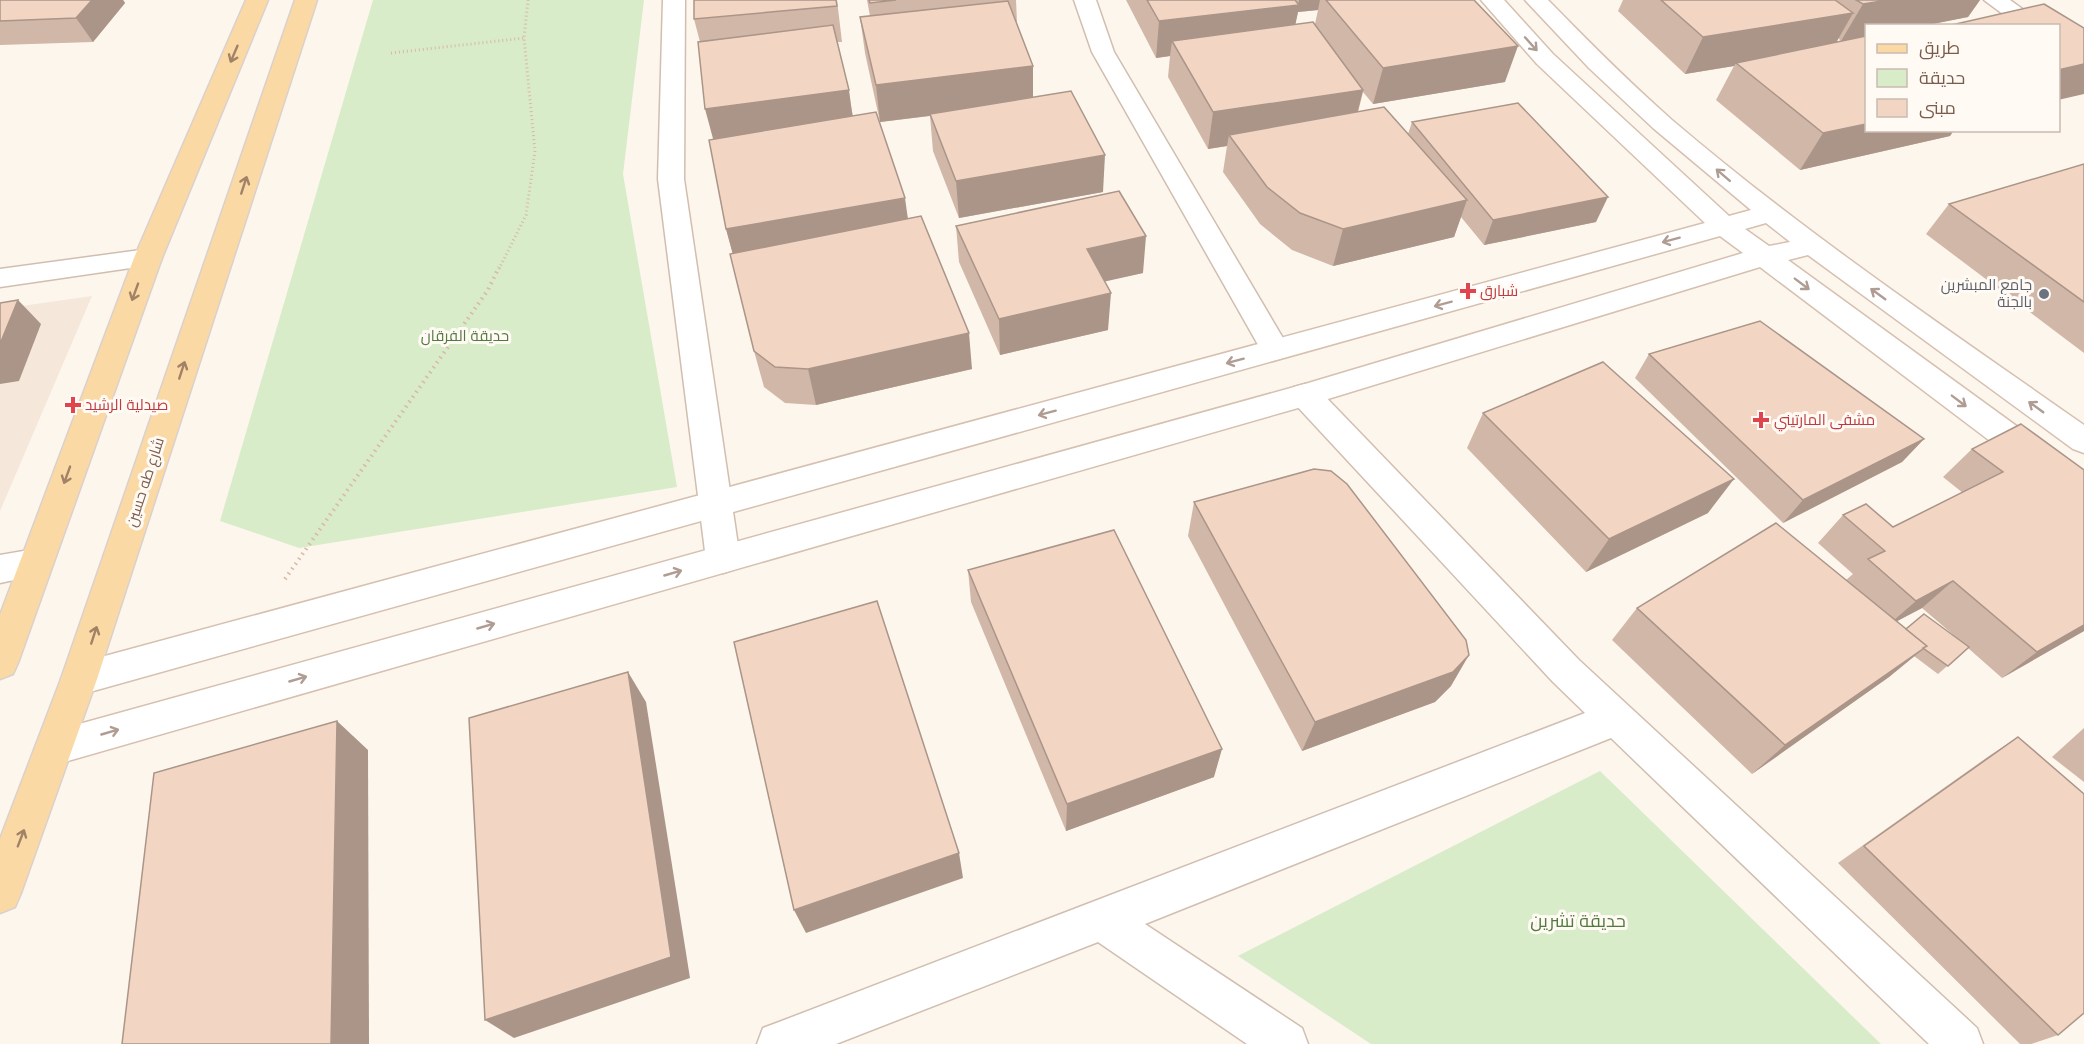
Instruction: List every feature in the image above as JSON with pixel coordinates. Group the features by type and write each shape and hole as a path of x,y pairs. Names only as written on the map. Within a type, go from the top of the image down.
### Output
{"main road":[{"path":"0,663 34,563 148,258 257,0"},
{"name":"شارع طه حسين","path":"0,892 79,679 306,0"},
{"path":"674,0 671,179 723,560"},
{"path":"1085,0 1103,52 1275,350"},
{"path":"1492,0 1545,59 1724,226 2040,461 2084,491"},
{"path":"1536,0 1589,58 1768,214 2084,441"},
{"path":"1995,0 2033,24"},
{"path":"79,679 1768,214"},
{"path":"54,748 1305,394 1765,256 1811,246"},
{"path":"0,278 148,258"},
{"path":"1305,394 1566,671 1961,1044"},
{"path":"0,569 34,563"},
{"path":"779,1044 1617,718"},
{"path":"1102,920 1286,1044"}],"path":[{"path":"248,633 488,290 526,215 535,151 524,38 528,0"},
{"path":"391,53 524,38"}],"shaded area":[{"path":"92,296 0,511 0,309"}],"green space":[{"name":"حديقة الفرقان","path":"373,0 644,0 623,174 677,487 299,548 220,521"},
{"name":"حديقة تشرين","path":"1600,771 1881,1044 1371,1044 1238,956"}],"building":[{"path":"0,0 92,0 76,18 0,21"},
{"path":"694,0 836,0 837,6 694,19"},
{"path":"869,0 896,0 870,3"},
{"path":"1147,0 1295,0 1299,5 1159,21"},
{"path":"1326,0 1474,0 1518,46 1383,68"},
{"path":"1661,0 1835,0 1853,13 1703,37"},
{"path":"1856,0 1888,0 1863,4"},
{"path":"1008,1 1033,66 876,85 860,17"},
{"path":"2044,4 2084,28 2084,64 2060,70 2060,24 1956,24"},
{"path":"1313,22 1363,90 1213,112 1172,41"},
{"path":"833,25 849,90 705,109 698,42"},
{"path":"1865,36 1865,124 1823,133 1736,63"},
{"path":"1071,91 1105,155 956,181 930,114"},
{"path":"1518,103 1608,197 1493,220 1412,122"},
{"path":"1384,107 1467,200 1343,229 1300,213 1267,187 1229,135"},
{"path":"876,112 905,198 726,229 709,140"},
{"path":"2084,164 2084,302 1949,204"},
{"path":"1119,191 1146,236 1087,249 1111,293 999,319 956,226"},
{"path":"921,216 969,333 808,369 775,367 754,351 730,254"},
{"path":"18,300 0,344 0,303"},
{"name":"مشفى المارتيني","path":"1760,321 1924,439 1803,500 1649,354"},
{"path":"1603,362 1734,479 1609,539 1483,413"},
{"path":"2021,424 2084,470 2084,625 2037,652 1953,581 1916,601 1868,559 1885,551 1843,515 1866,504 1893,527 2003,472 1972,449"},
{"path":"1314,469 1331,471 1347,484 1466,640 1469,655 1453,672 1315,722 1194,502"},
{"path":"1776,523 1927,646 1785,745 1637,608"},
{"path":"1114,530 1222,749 1067,804 968,570"},
{"path":"877,601 959,853 794,910 734,642"},
{"path":"1924,614 1969,647 1948,666 1923,648 1927,646 1906,629"},
{"path":"628,672 671,957 485,1020 469,718"},
{"path":"337,721 331,1044 122,1044 154,773"},
{"path":"2018,737 2084,794 2084,1013 2058,1035 1864,846"}],"place":[{"name":"شبارق","path":"1468,291"},
{"name":"جامع المبشرين بالجنة","path":"2044,294"},
{"name":"صيدلية الرشيد","path":"73,405"},
{"name":"مشفى المارتيني","path":"1761,420"}]}
